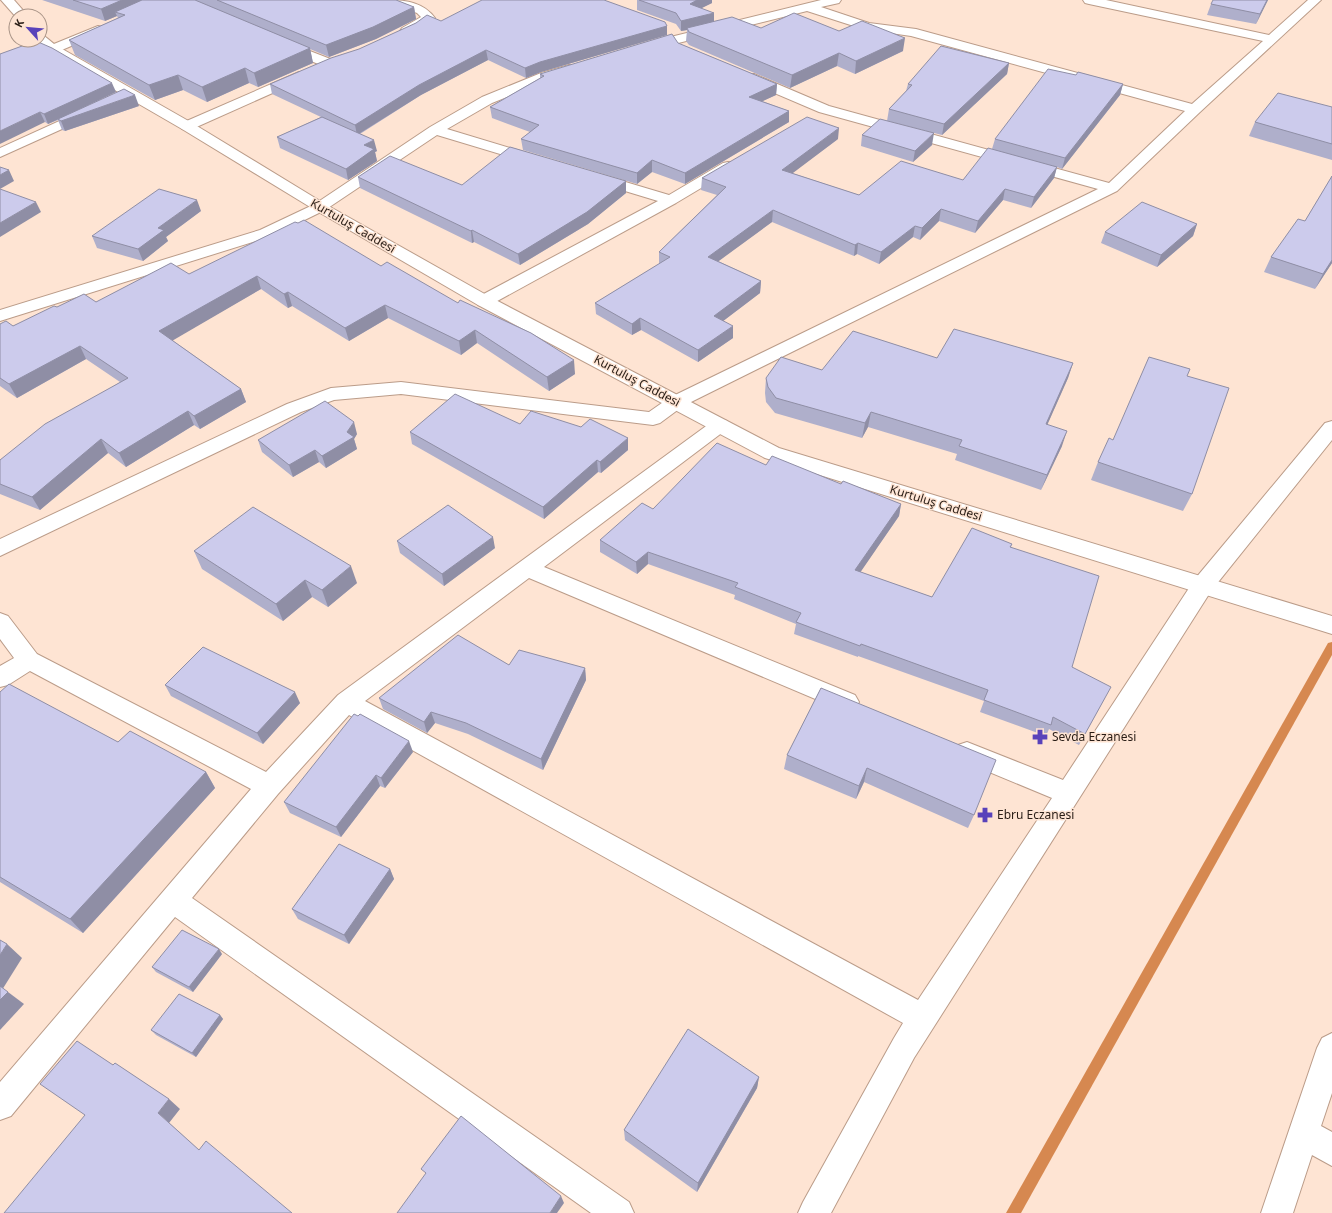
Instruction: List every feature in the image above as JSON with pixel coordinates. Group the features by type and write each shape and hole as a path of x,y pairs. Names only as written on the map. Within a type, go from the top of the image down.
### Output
{"street":[{"path":"6,0 14,8"},
{"path":"391,38 429,18 421,10 395,0"},
{"path":"793,0 808,7 867,26 912,32 1195,109"},
{"path":"633,51 677,38 835,0"},
{"path":"1089,0 1271,39"},
{"path":"0,548 294,408 331,394 401,388 653,419 676,402 1112,188 1195,109 1315,0"},
{"path":"48,43 111,24"},
{"path":"270,39 328,63"},
{"name":"Kurtuluş Caddesi","path":"47,48 122,96 187,126 320,207 484,301 772,453 1332,625"},
{"path":"187,126 328,63 341,59"},
{"path":"0,316 266,232 320,207 435,130 487,100 546,76 582,65"},
{"path":"740,73 824,109 1112,188"},
{"path":"0,153 101,106"},
{"path":"811,116 824,109"},
{"path":"435,130 549,164"},
{"path":"484,301 671,200 738,160"},
{"path":"587,175 671,200"},
{"path":"0,1105 172,900 270,786 346,702 720,425"},
{"path":"814,1213 900,1054 1203,585 1332,427"},
{"path":"526,568 870,711"},
{"path":"0,622 29,660 270,786"},
{"path":"0,678 29,660"},
{"path":"346,702 923,1018"},
{"path":"950,745 1068,793"},
{"path":"172,900 618,1213"},
{"path":"1277,1213 1332,1048"},
{"path":"1304,1133 1332,1150"}],"building":[{"path":"73,0 122,0 101,9"},
{"path":"142,0 195,0 310,48 254,73 245,68 202,87 178,75 149,85 69,40 125,15 115,12"},
{"path":"217,0 396,0 414,7 373,27 326,45"},
{"path":"482,0 604,0 665,22 667,26 540,62 525,68 486,50 419,85 355,125 270,84 331,58 359,49 416,23 427,15 441,21"},
{"path":"639,0 697,0 690,4 714,13 681,21 676,13"},
{"path":"1213,0 1267,0 1260,14 1211,4"},
{"path":"794,13 839,31 862,21 905,38 856,61 839,53 792,75 689,32 687,28 732,17 761,28"},
{"path":"672,34 678,43 777,84 749,97 789,111 685,173 652,160 637,173 521,139 539,125 490,107 544,76 540,74"},
{"path":"48,46 112,83 44,114 40,112 0,131 0,54 17,48 48,48"},
{"path":"941,46 1009,63 944,124 889,109 912,85 908,84"},
{"path":"1048,69 1076,75 1078,72 1123,84 1065,158 995,139"},
{"path":"124,89 135,95 61,121 58,119"},
{"path":"1278,93 1332,107 1332,144 1255,122"},
{"path":"322,117 374,140 364,145 374,149 346,169 277,137"},
{"path":"807,117 839,128 782,170 859,195 901,161 963,180 988,148 1057,167 1034,197 1005,189 978,221 941,209 922,228 915,226 881,252 858,243 855,245 773,210 708,257 761,281 714,316 733,326 698,350 640,318 632,324 595,303 670,257 659,252 726,187 702,178"},
{"path":"880,119 934,133 915,151 862,135"},
{"path":"510,147 626,181 587,212 518,254 472,230 471,231 358,177 390,156 462,185"},
{"path":"0,167 9,170 0,175"},
{"path":"1332,176 1332,260 1323,274 1271,257 1298,219 1305,221"},
{"path":"0,189 36,202 0,223"},
{"path":"159,189 197,200 158,228 164,230 138,249 92,236"},
{"path":"1142,202 1197,224 1161,255 1105,232"},
{"path":"304,220 381,266 387,262 458,303 460,300 531,333 574,360 547,377 475,330 459,341 385,305 345,328 288,292 284,294 257,276 159,331 241,389 194,416 188,411 119,453 101,439 32,497 0,484 0,460 45,424 128,378 80,346 9,384 0,378 0,324 6,321 13,326 54,306 57,307 84,294 96,302 171,263 189,274 295,222 298,223"},
{"path":"954,329 1073,363 1046,424 1067,431 1047,475 959,446 962,440 871,412 865,423 776,398 768,387 766,378 781,357 822,370 853,331 937,358"},
{"path":"1149,357 1190,369 1187,376 1229,388 1192,494 1098,462 1109,438 1113,440"},
{"path":"455,394 520,424 531,411 581,427 590,419 628,438 600,462 597,460 543,507 410,432"},
{"path":"325,401 354,422 347,432 354,437 322,456 315,450 289,465 258,440"},
{"path":"717,443 766,465 772,456 841,484 843,481 901,504 855,570 932,597 972,528 1012,544 1010,547 1099,576 1072,667 1111,687 1085,734 1053,717 1051,725 984,700 988,690 861,644 860,646 796,622 801,613 735,587 738,583 648,552 636,562 600,540 642,503 653,509"},
{"path":"448,505 493,537 442,574 397,541"},
{"path":"253,507 351,566 322,590 305,580 276,604 194,551"},
{"path":"458,635 509,665 519,650 585,668 541,759 466,723 431,712 424,722 379,698"},
{"path":"203,647 295,692 257,733 165,685"},
{"path":"9,684 118,742 130,731 206,772 70,919 0,877 0,692"},
{"path":"821,688 996,760 974,815 867,768 859,786 787,755"},
{"path":"354,714 358,716 360,714 409,741 381,778 376,775 336,827 284,802"},
{"path":"339,844 390,869 344,935 292,909"},
{"path":"182,930 219,949 189,987 152,967"},
{"path":"0,940 7,944 0,955"},
{"path":"0,986 8,992 0,1000"},
{"path":"179,994 220,1015 192,1053 151,1030"},
{"path":"688,1029 759,1077 698,1183 624,1130"},
{"path":"77,1041 113,1065 115,1063 169,1099 158,1113 199,1150 206,1141 292,1213 4,1213 85,1115 40,1084"},
{"path":"461,1116 561,1196 550,1213 397,1213 426,1173 421,1169"}],"waterway":[{"path":"1013,1213 1332,646"}],"place":[{"name":"Sevda Eczanesi","path":"1040,737"},
{"name":"Ebru Eczanesi","path":"985,815"}]}
